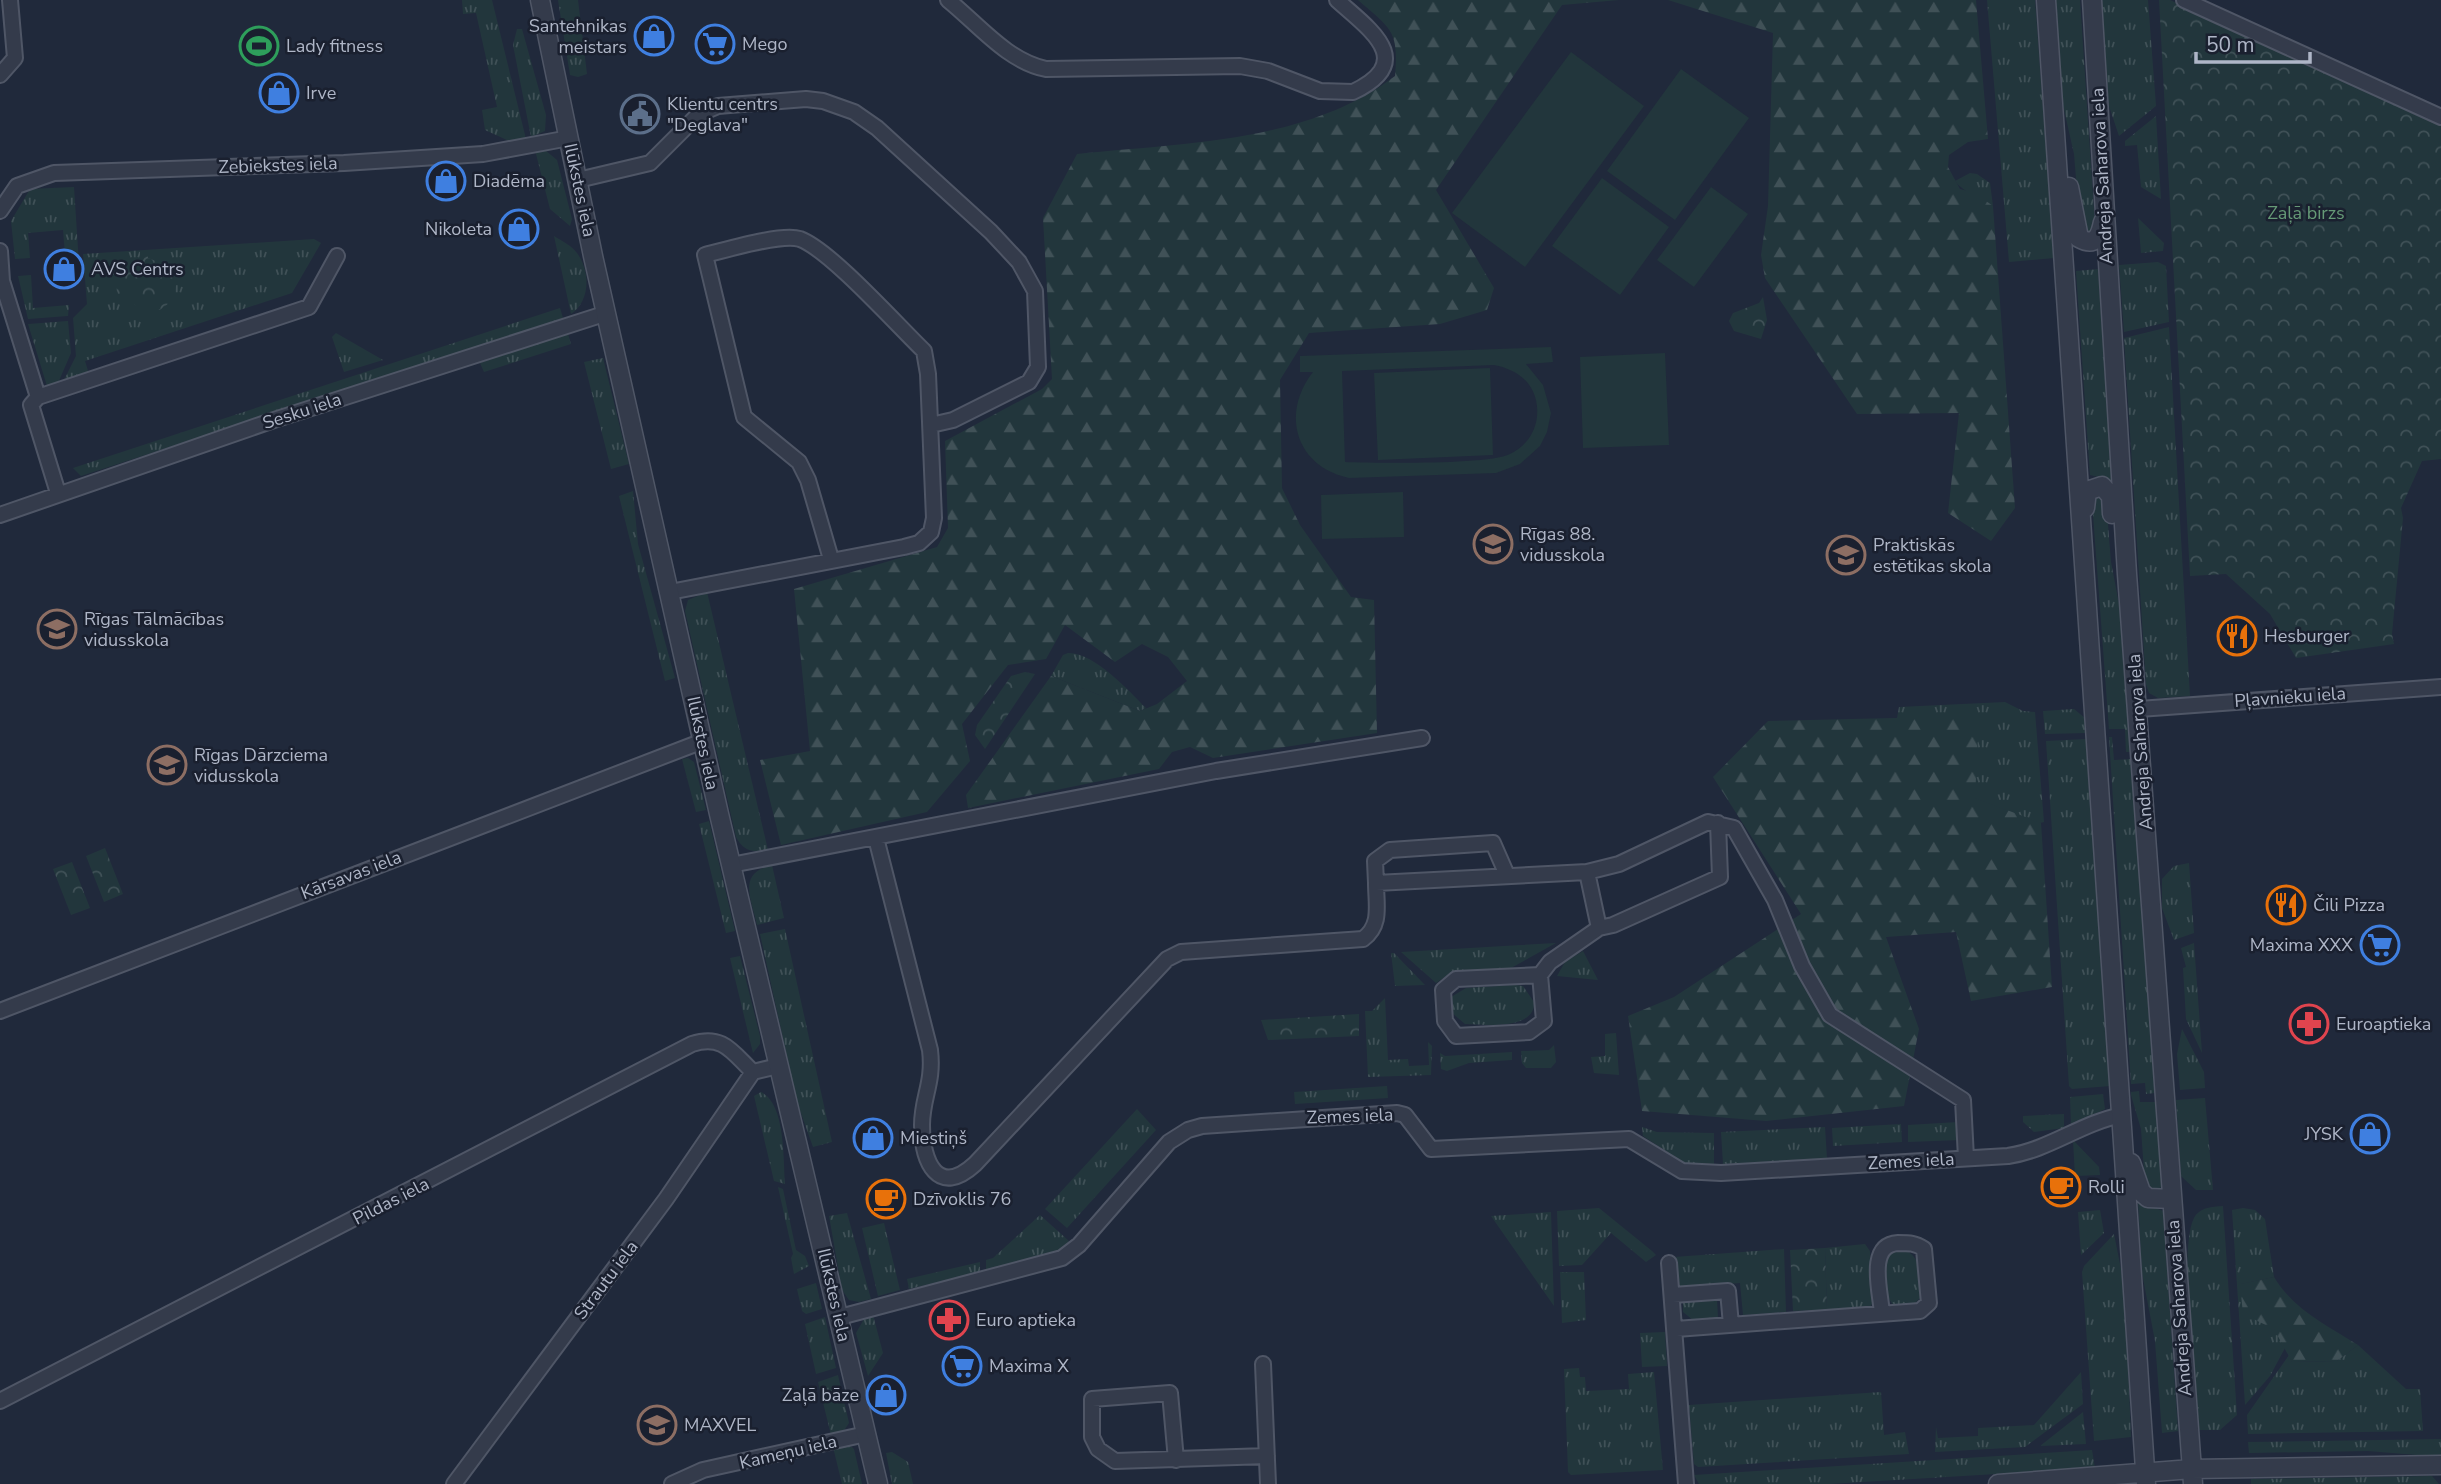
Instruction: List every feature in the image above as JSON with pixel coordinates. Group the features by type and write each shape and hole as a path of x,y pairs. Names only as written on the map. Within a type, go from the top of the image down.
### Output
{"street":[{"path":"0,75 15,58 10,0"},
{"name":"Ilūkstes iela","path":"540,0 731,865 878,1484"},
{"path":"948,0 1013,56 1038,68 1240,66 1268,71 1320,90 1353,92 1380,71 1384,61 1384,46 1376,34 1337,0"},
{"path":"966,0 968,16"},
{"path":"2046,0 2146,1478"},
{"name":"Andreja Saharova iela","path":"2092,0 2127,574 2139,709 2192,1477"},
{"path":"2184,0 2441,117"},
{"path":"0,42 15,58"},
{"path":"578,180 650,163 699,114 718,106 806,99 823,101 854,112 877,128 991,232 1019,262 1035,291 1038,367 1029,382 953,420 930,425"},
{"path":"2054,120 2079,238 2088,242 2100,236 2105,208"},
{"name":"Zebiekstes iela","path":"0,211 18,186 54,173 344,163 483,154 569,138"},
{"path":"670,592 919,543 932,532 934,518 924,351 821,252 798,238 705,255 744,417 799,462 808,480 831,559"},
{"path":"0,251 2,281 38,397"},
{"path":"58,493 31,405 38,397 309,307 337,256"},
{"name":"Sesku iela","path":"0,515 58,493 607,313"},
{"path":"2083,528 2087,491 2102,485 2111,496 2115,554 2127,574"},
{"name":"Pļavnieku iela","path":"2139,709 2441,687"},
{"path":"731,865 1216,771 1422,738"},
{"name":"Kārsavas iela","path":"0,1011 703,741"},
{"path":"1376,883 1587,872 1619,864 1708,822 1734,828 1775,900 1802,966 1830,1014 1963,1100 1966,1158"},
{"path":"1540,975 1456,979 1443,990 1445,1021 1456,1036 1529,1031 1544,1021 1540,975 1550,962 1598,928 1720,877 1718,823"},
{"path":"876,838 930,1050 933,1073 922,1124 930,1163 935,1173 943,1179 956,1179 975,1164 1167,959 1181,952 1200,948 1363,939 1374,932 1377,923 1376,861 1390,850 1493,843 1507,875"},
{"path":"1587,872 1598,928"},
{"name":"Pildas iela","path":"0,1401 692,1044 708,1039 720,1042 753,1072"},
{"path":"753,1072 778,1066"},
{"name":"Strautu iela","path":"454,1484 666,1199 753,1072"},
{"name":"Zemes iela","path":"840,1317 1062,1258 1079,1245 1169,1142 1188,1130 1202,1126 1398,1113 1405,1115 1431,1149 1629,1139 1682,1171 1707,1172 2023,1154 2093,1123 2122,1115"},
{"path":"2124,1143 2141,1192 2148,1198 2172,1199"},
{"path":"1676,1329 1882,1314 1920,1311 1929,1303 1924,1249 1914,1242 1892,1244 1882,1250 1878,1259 1882,1314"},
{"path":"1669,1263 1686,1484"},
{"path":"1673,1295 1728,1291 1731,1325"},
{"path":"1263,1364 1268,1484"},
{"path":"1176,1460 1170,1393 1092,1399 1092,1437 1105,1457 1115,1461 1176,1460 1267,1456"},
{"name":"Kameņu iela","path":"672,1484 703,1470 866,1434"},
{"path":"1998,1484 2437,1467"}],"green space":[{"path":"462,0 492,0 526,139 509,141 485,130 482,110 497,107 476,13 463,14"},
{"path":"558,0 578,0 587,74 578,77 570,75"},
{"path":"1358,0 1619,0 1562,5 1436,190 1494,288 1487,310 1440,324 1309,333 1280,380 1282,488 1300,525 1351,597 1374,600 1377,733 1213,758 1190,747 1172,752 1159,769 968,808 966,795 1051,676 1140,711 1157,704 1187,681 1168,657 1142,644 1115,662 1065,625 1046,659 1008,665 962,724 970,761 927,812 781,845 760,760 810,751 794,589 937,547 948,528 945,441 1042,389 1052,379 1043,218 1077,154 1243,136 1323,115 1360,98 1395,76 1396,49 1394,39 1385,25"},
{"path":"1668,0 1976,0 1988,139 1968,142 1949,155 1948,167 1960,189 1975,193 1993,206 2015,508 1991,541 1948,513 1959,413 1857,414 1765,278 1761,255 1768,206 1773,33"},
{"path":"1987,0 2035,0 2054,258 2009,262"},
{"path":"2055,0 2080,0 2095,226 2095,230 2086,235 2080,226 2074,154 2063,105"},
{"path":"2100,0 2148,0 2156,106 2119,136 2109,106"},
{"name":"Zaļā birzs","path":"2159,0 2170,0 2441,124 2441,459 2422,461 2401,508 2403,518 2392,634 2394,644 2296,658 2270,614 2226,574 2190,576"},
{"path":"517,29 522,29 546,115 545,131 531,137 513,45"},
{"path":"1571,52 1644,106 1525,267 1452,213"},
{"path":"1681,69 1749,118 1675,220 1607,171"},
{"path":"2156,116 2161,199 2141,187 2137,145 2125,146 2125,141"},
{"path":"535,150 545,150 557,160 572,219 570,226 550,209"},
{"path":"1970,173 1977,174 1990,183 1993,206 1967,192 1955,181"},
{"path":"1602,178 1669,227 1620,295 1552,246"},
{"path":"74,187 79,264 66,266 63,230 28,233 30,258 15,259 11,221 30,189"},
{"path":"1711,187 1748,214 1694,287 1657,260"},
{"path":"2138,218 2164,243 2163,251 2141,253"},
{"path":"554,236 575,250 585,269 585,294 582,302 571,314"},
{"path":"314,239 321,243 292,293 85,361 89,374 63,382 76,356 73,318 87,304 83,254"},
{"path":"140,252 148,252 148,258 166,265 176,279 183,278 183,285 176,285 168,303 155,311 139,307 125,293 117,294 115,261 140,259"},
{"path":"2158,262 2166,266 2169,322 2124,332 2119,265"},
{"path":"2098,269 2113,486 2103,478 2090,475 2076,271"},
{"path":"31,275 33,308 69,305 68,316 28,319 18,276"},
{"path":"1763,297 1767,320 1761,339 1734,331 1729,321 1733,313 1759,303"},
{"path":"560,308 563,318 81,476 73,468"},
{"path":"68,321 71,353 58,383 47,386 28,324"},
{"path":"2169,327 2190,696 2158,698 2149,693 2146,684 2124,338"},
{"path":"336,333 383,360 344,372 332,337"},
{"path":"568,334 571,344 484,372 480,363"},
{"path":"1551,347 1553,362 1526,364 1543,385 1551,413 1547,432 1540,446 1520,464 1496,473 1349,478 1316,463 1299,437 1297,405 1313,372 1300,372 1300,356","holes":["1494,365 1521,376 1530,386 1536,400 1536,425 1529,439 1517,450 1498,458 1479,460 1345,462 1342,371"]},
{"path":"1665,353 1669,445 1583,448 1580,357"},
{"path":"603,358 629,464 611,469 584,362"},
{"path":"1490,368 1493,455 1378,460 1374,373"},
{"path":"633,491 638,544 675,678 665,681 619,496"},
{"path":"1403,492 1404,537 1322,539 1321,495"},
{"path":"2099,496 2106,500 2111,562 2123,625 2132,752 2126,752 2125,729 2109,729 2092,501"},
{"path":"707,592 768,850 749,850 736,837 685,611 688,600"},
{"path":"1078,654 1100,665 1146,708 1140,711 1051,676 1063,655"},
{"path":"1025,672 1035,674 985,749 975,735 977,725 1011,676"},
{"path":"2005,702 2023,711 2035,712 2044,822 2040,823 1974,798 1897,718 1899,707"},
{"path":"2074,709 2085,718 2086,733 2045,734 2043,711"},
{"path":"1979,716 1975,798 2041,823 2052,987 1971,1001 1956,932 1886,937 1919,1029 1904,1106 1766,1121 1642,1111 1628,1016 1674,997 1801,914 1713,777 1768,721"},
{"path":"2109,737 2112,737 2114,760 2132,759 2155,1093 2146,1094 2145,1083 2131,1084"},
{"path":"2086,739 2110,1086 2072,1089 2069,1086 2046,741"},
{"path":"688,758 694,762 706,810 696,812 682,759"},
{"path":"709,821 735,931 726,933 699,824"},
{"path":"105,848 123,894 104,902 86,856"},
{"path":"72,862 90,908 71,915 53,869"},
{"path":"2189,863 2194,933 2174,940 2162,908 2162,879 2174,866"},
{"path":"772,865 784,918 757,925 750,896 750,880 761,869"},
{"path":"785,929 832,1142 813,1147 797,1102 760,934"},
{"path":"1556,943 1511,968 1452,972 1436,983 1401,952"},
{"path":"2194,943 2202,1053 2186,1019 2183,968 2186,967 2181,948"},
{"path":"1583,951 1598,980 1557,976 1565,962"},
{"path":"1391,953 1394,953 1425,985 1395,986"},
{"path":"740,956 760,1036 760,1044 753,1053 730,958"},
{"path":"1523,986 1534,1002 1532,1011 1518,1022 1496,1025 1465,1024 1451,1012 1451,997 1466,988"},
{"path":"1385,998 1388,1060 1408,1059 1409,1066 1429,1065 1428,1042 1432,1046 1431,1075 1368,1077 1365,1011 1372,1011"},
{"path":"1359,1014 1359,1036 1268,1040 1261,1020"},
{"path":"2182,1029 2204,1072 2205,1088 2180,1090 2177,1054"},
{"path":"1616,1033 1619,1075 1594,1073 1591,1057 1605,1056 1605,1034"},
{"path":"1554,1045 1556,1062 1551,1068 1526,1068 1522,1063 1521,1051 1549,1050"},
{"path":"1512,1052 1512,1060 1469,1063 1447,1071 1441,1069 1440,1053 1445,1056"},
{"path":"1387,1086 1388,1098 1295,1104 1294,1092"},
{"path":"2139,1091 2140,1102 2156,1102 2162,1186 2154,1193 2145,1185 2141,1129 2131,1095 2131,1092"},
{"path":"761,1092 769,1098 779,1120 785,1184 774,1181 754,1096"},
{"path":"2103,1094 2105,1109 2071,1126 2070,1097"},
{"path":"2205,1098 2213,1190 2196,1190 2181,1176 2176,1100"},
{"path":"1137,1109 1156,1130 1067,1228 1045,1209"},
{"path":"2064,1114 2064,1128 2034,1132 2023,1122 2023,1116"},
{"path":"1958,1122 1960,1140 1908,1142 1908,1125"},
{"path":"1901,1124 1902,1142 1833,1146 1832,1128"},
{"path":"1642,1127 1657,1132 1714,1133 1714,1164 1684,1163 1643,1136"},
{"path":"1825,1127 1827,1159 1723,1164 1721,1132"},
{"path":"2073,1140 2099,1167 2100,1175 2075,1176"},
{"path":"778,1187 783,1189 796,1250 805,1256 809,1266 794,1274 791,1258 793,1254"},
{"path":"2138,1201 2163,1211 2178,1431 2162,1433 2155,1341 2142,1273"},
{"path":"2223,1206 2237,1415 2220,1430 2198,1430 2187,1288 2189,1234 2194,1218 2200,1212 2207,1208"},
{"path":"1599,1208 1656,1255 1646,1262 1611,1233 1582,1265 1559,1266 1557,1211"},
{"path":"2100,1210 2104,1233 2081,1255 2078,1212"},
{"path":"2232,1210 2255,1210 2265,1219 2274,1277 2241,1284 2274,1328 2285,1348 2270,1376 2245,1405"},
{"path":"1551,1212 1554,1306 1491,1216"},
{"path":"847,1213 871,1299 859,1302 849,1300 842,1290 829,1216"},
{"path":"1040,1215 1069,1241 1056,1253 986,1271 986,1260 993,1258"},
{"path":"884,1223 900,1290 878,1296 862,1228"},
{"path":"2114,1234 2125,1289 2131,1437 2094,1441 2082,1272 2084,1266"},
{"path":"1865,1244 1870,1251 1873,1302 1870,1307 1827,1310 1825,1248"},
{"path":"1825,1248 1827,1310 1793,1311 1790,1250"},
{"path":"1784,1249 1786,1312 1743,1315 1740,1283 1678,1288 1674,1257"},
{"path":"1907,1251 1918,1265 1921,1297 1910,1308 1898,1309 1885,1290 1885,1265 1892,1252"},
{"path":"980,1262 980,1272 909,1289 907,1279"},
{"path":"1560,1272 1584,1272 1586,1320 1562,1323"},
{"path":"2274,1277 2301,1308 2358,1345 2337,1361 2292,1362 2274,1329 2243,1314 2240,1284"},
{"path":"816,1283 822,1309 806,1314 802,1311 797,1289"},
{"path":"1717,1299 1718,1318 1693,1320 1683,1312 1683,1302"},
{"path":"873,1315 883,1353 868,1376 856,1333 864,1319"},
{"path":"825,1317 836,1368 816,1374 805,1324"},
{"path":"1665,1332 1667,1366 1642,1367 1640,1333"},
{"path":"2358,1345 2406,1389 2420,1389 2423,1431 2248,1434 2247,1415 2289,1355 2292,1362 2337,1361"},
{"path":"1579,1368 1580,1377 1585,1377 1586,1391 1629,1389 1628,1374 1654,1372 1663,1470 1571,1475 1568,1472 1564,1369"},
{"path":"2081,1372 2083,1404 2025,1447 1935,1452 1936,1427 1938,1438 1978,1436 1978,1428 2034,1425"},
{"path":"838,1375 849,1423 843,1432 831,1435 818,1382"},
{"path":"1881,1392 1884,1435 1905,1432 1909,1454 1698,1467 1694,1464 1689,1405"},
{"path":"2083,1412 2086,1444 2040,1446"},
{"path":"2441,1439 2441,1457 2368,1451 2249,1453 2248,1442"},
{"path":"848,1444 854,1449 862,1484 842,1484 833,1447"},
{"path":"2092,1450 2095,1468 1829,1484 1699,1484 1694,1475"},
{"path":"892,1452 908,1462 913,1484 892,1484 886,1453"},
{"path":"2432,1476 2439,1484 2251,1484 2251,1479"}],"place":[{"name":"Santehnikas meistars","path":"654,36"},
{"name":"Mego","path":"715,44"},
{"name":"Lady fitness","path":"259,46"},
{"name":"Irve","path":"279,93"},
{"name":"Klientu centrs \"Deglava\"","path":"640,114"},
{"name":"Diadēma","path":"446,181"},
{"name":"Nikoleta","path":"519,229"},
{"name":"AVS Centrs","path":"64,269"},
{"name":"Rīgas 88. vidusskola","path":"1493,544"},
{"name":"Praktiskās estētikas skola","path":"1846,555"},
{"name":"Rīgas Tālmācības vidusskola","path":"57,629"},
{"name":"Hesburger","path":"2237,636"},
{"name":"Rīgas Dārzciema vidusskola","path":"167,765"},
{"name":"Čili Pizza","path":"2286,905"},
{"name":"Maxima XXX","path":"2380,945"},
{"name":"Euroaptieka","path":"2309,1024"},
{"name":"JYSK","path":"2370,1134"},
{"name":"Miestiņš","path":"873,1138"},
{"name":"Rolli","path":"2061,1187"},
{"name":"Dzīvoklis 76","path":"886,1199"},
{"name":"Euro aptieka","path":"949,1320"},
{"name":"Maxima X","path":"962,1366"},
{"name":"Zaļā bāze","path":"886,1395"},
{"name":"MAXVEL","path":"657,1425"}]}
